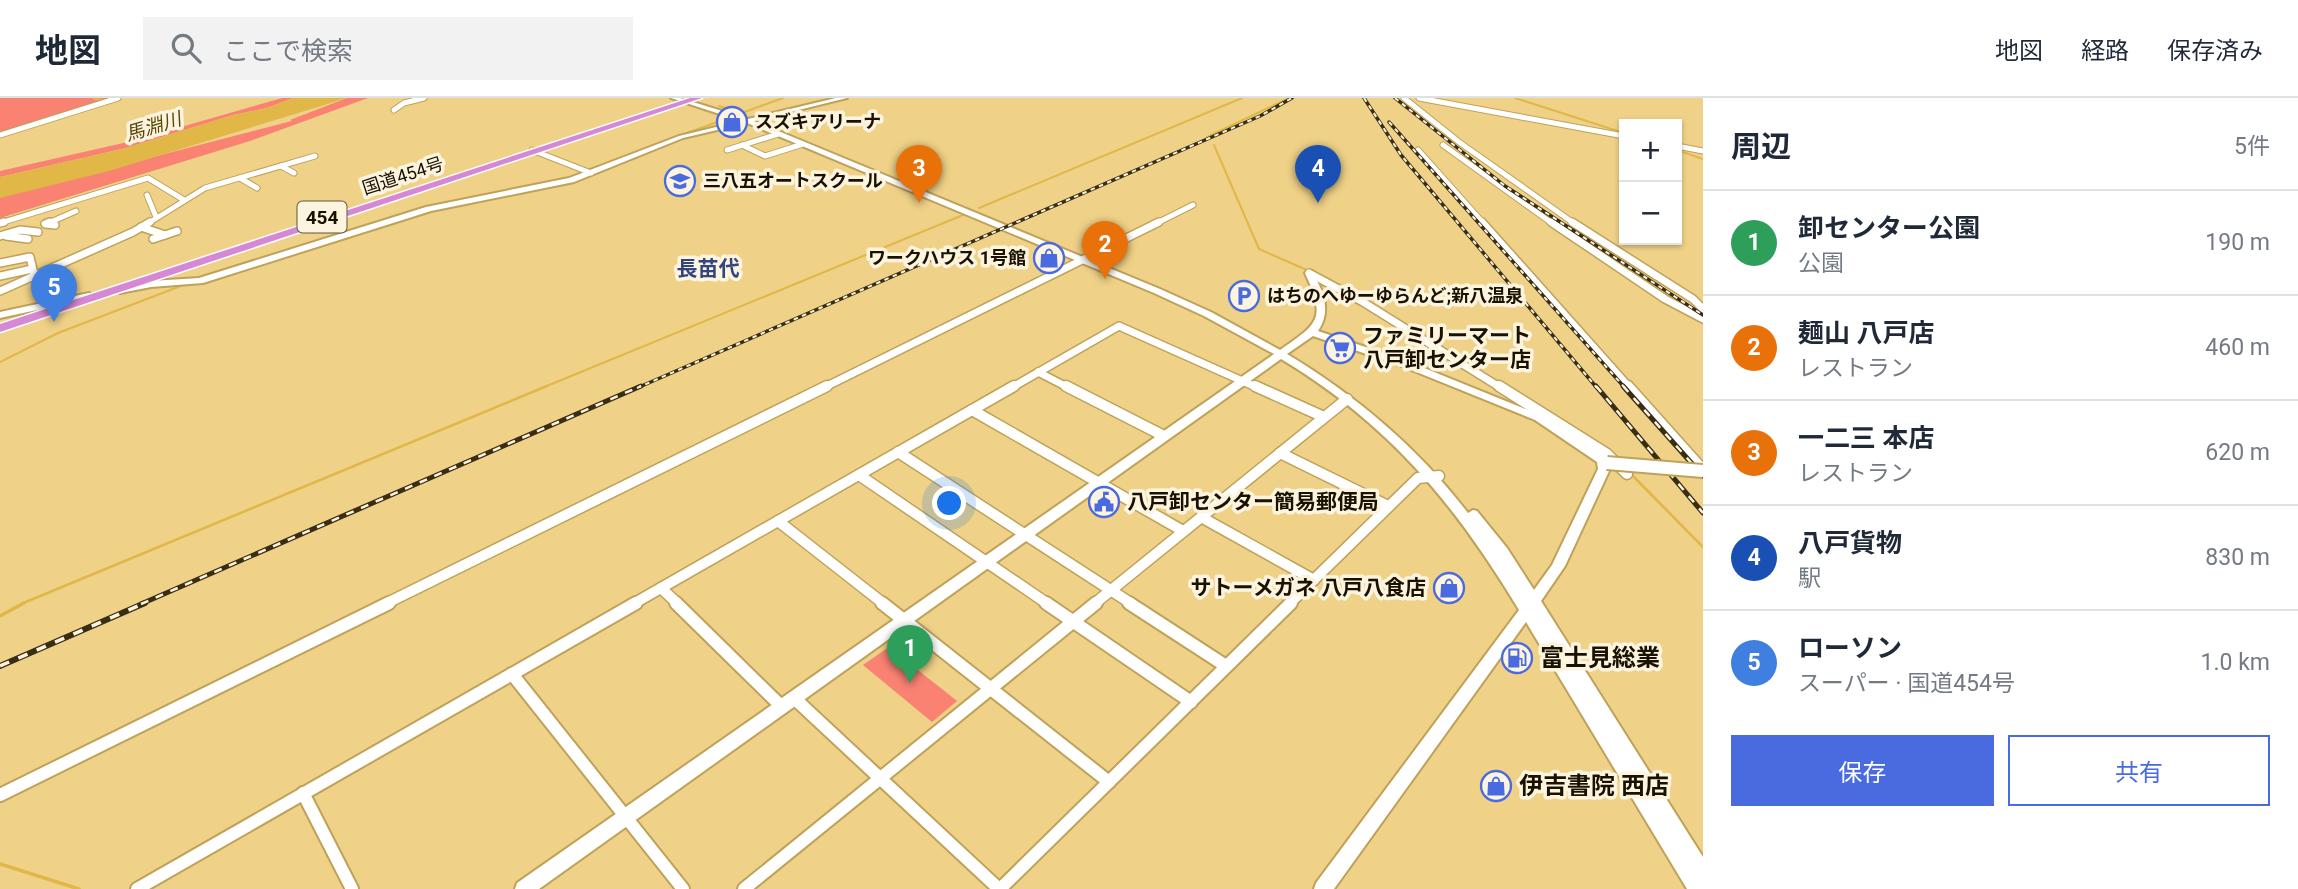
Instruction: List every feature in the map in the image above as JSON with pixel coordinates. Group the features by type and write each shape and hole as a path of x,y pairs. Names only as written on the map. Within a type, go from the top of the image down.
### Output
{"highway":[{"name":"国道454号","path":"0,326 686,99"},
{"name":"国道454号","path":"0,326 71,300 534,151"}],"street":[{"path":"0,135 118,98"},
{"path":"394,110 398,106 424,98"},
{"path":"824,98 833,101"},
{"path":"0,315 151,284 189,283 353,235 429,209 550,186 674,139 844,98"},
{"path":"1404,98 1513,181 1703,309"},
{"path":"1419,98 1619,135"},
{"path":"686,99 750,121 1085,259"},
{"path":"750,121 1204,306 1324,375 1391,428 1502,551 1530,607 1697,889"},
{"path":"727,150 778,134"},
{"path":"742,145 765,156 803,144"},
{"path":"1443,145 1599,256 1665,299 1703,319"},
{"path":"1682,147 1703,151"},
{"path":"1418,150 1703,470"},
{"path":"534,151 590,173"},
{"path":"0,292 33,272 141,227 205,188 315,156"},
{"path":"281,166 294,173"},
{"path":"0,223 148,178 184,200"},
{"path":"240,178 257,188"},
{"path":"147,195 156,217"},
{"path":"0,795 1192,205"},
{"path":"50,208 86,212"},
{"path":"55,226 45,224 76,211"},
{"path":"141,227 165,235"},
{"path":"3,237 20,230 38,232"},
{"path":"153,239 177,232"},
{"path":"3,237 28,239"},
{"path":"0,262 30,257 33,272"},
{"path":"0,276 33,272"},
{"path":"524,889 1312,332 1324,309 1309,273"},
{"path":"1309,273 1363,302 1580,436 1606,454 1626,474"},
{"path":"1678,304 1695,302"},
{"path":"137,889 1119,326 1324,417"},
{"path":"1312,332 1403,363 1539,418 1605,463 1703,470"},
{"path":"1284,351 1393,437 1435,477"},
{"path":"1038,372 1164,436"},
{"path":"744,889 1347,399"},
{"path":"972,410 1183,531"},
{"path":"898,452 1226,666"},
{"path":"1280,453 1388,506"},
{"path":"1692,457 1703,459"},
{"path":"1323,889 1558,566 1605,463"},
{"path":"859,475 1191,702"},
{"path":"661,589 788,702 879,778 1000,889 1388,506 1418,478 1435,477"},
{"path":"1201,517 1314,579"},
{"path":"778,521 1109,782"},
{"path":"1530,607 1703,873"},
{"path":"512,674 683,889"},
{"path":"303,793 352,889"}],"shaded area":[{"path":"0,98 117,98 0,134"},
{"path":"282,98 293,98 267,108 233,115 126,148 0,177 0,171 132,141"},
{"path":"293,98 347,98 109,171 0,198 0,177 126,148 233,115 267,108"},
{"path":"347,98 368,98 250,141 0,218 0,198 3,196 292,121 290,120"},
{"path":"889,647 957,701 932,722 863,665"}],"waterway":[{"path":"668,140 783,98"},
{"path":"769,117 848,98"},
{"path":"979,208 1242,98"},
{"path":"1207,137 1289,98"},
{"path":"1515,98 1619,131"},
{"path":"94,99 108,100"},
{"path":"719,106 741,113"},
{"path":"1214,145 1259,249 1309,271"},
{"path":"1682,152 1703,159"},
{"path":"528,191 559,185"},
{"path":"542,388 963,215"},
{"path":"305,251 379,227"},
{"path":"1325,278 1344,288"},
{"path":"0,362 58,333 186,284"},
{"path":"21,604 547,386"},
{"path":"1631,474 1703,547"},
{"path":"0,616 24,603"},
{"path":"0,864 79,889"}],"railway":[{"path":"637,388 1260,116 1292,98"},
{"path":"1364,98 1401,155 1597,388"},
{"path":"1395,98 1505,186 1703,315"},
{"path":"1389,122 1625,388"},
{"path":"141,604 641,386"},
{"path":"1596,386 1703,513"},
{"path":"1623,386 1703,476"},
{"path":"0,666 145,603"}],"place":[{"name":"スズキアリーナ","path":"732,122"},
{"name":"三八五オートスクール","path":"680,181"},
{"name":"一二三 本店","path":"919,203"},
{"name":"八戸貨物","path":"1318,203"},
{"name":"ワークハウス 1号館","path":"1049,258"},
{"name":"麺山 八戸店","path":"1105,279"},
{"name":"はちのへゆーゆらんど;新八温泉","path":"1244,296"},
{"name":"ローソン","path":"54,322"},
{"name":"ファミリーマート 八戸卸センター店","path":"1340,348"},
{"name":"八戸卸センター簡易郵便局","path":"1104,502"},
{"name":"サトーメガネ 八戸八食店","path":"1449,588"},
{"name":"富士見総業","path":"1517,658"},
{"name":"卸センター公園","path":"910,683"},
{"name":"伊吉書院 西店","path":"1496,786"}],"district":[{"name":"長苗代","path":"708,269"}],"water label":[{"name":"馬淵川","path":"153,126"}]}
